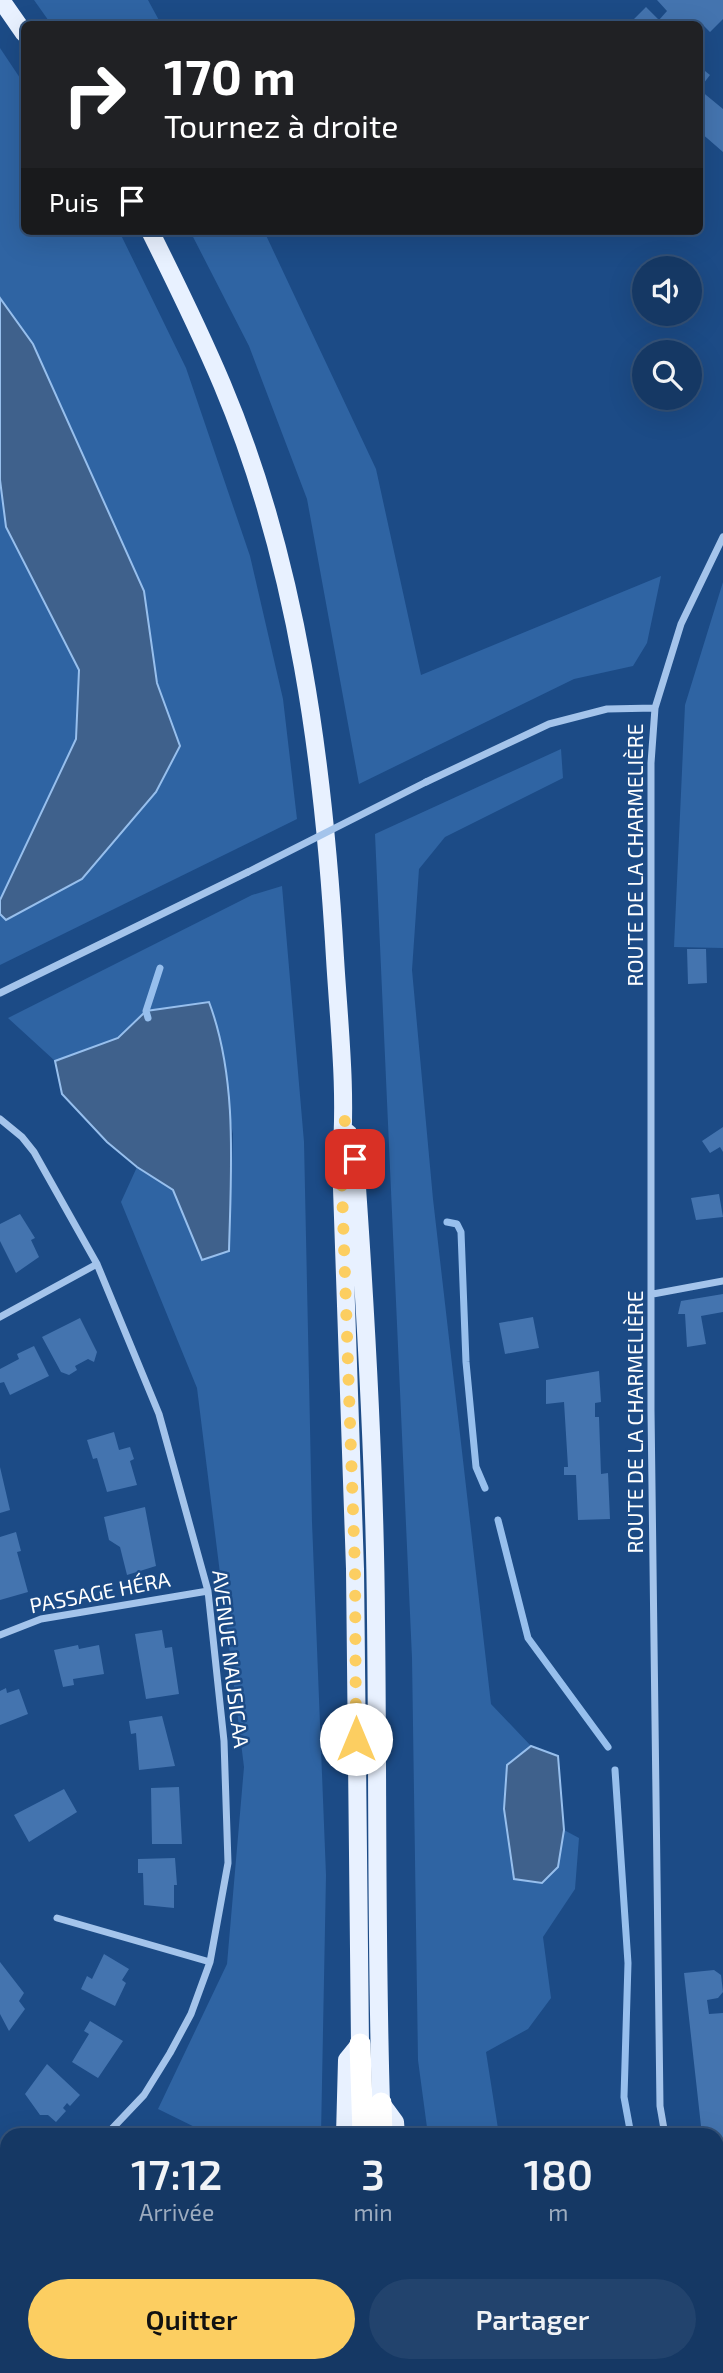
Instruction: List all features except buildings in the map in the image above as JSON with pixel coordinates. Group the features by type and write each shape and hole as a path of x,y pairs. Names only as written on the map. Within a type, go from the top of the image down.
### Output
{"highway":[{"path":"360,2044 363,2128"},
{"path":"381,2103 382,2128"}],"main road":[{"path":"1,0 21,29"},
{"path":"152,235 223,386 264,506 297,634 317,755 332,899 345,1119 341,1159 355,1569 360,2044 347,2060 345,2128"},
{"path":"345,1119 355,1159 370,1391 376,1619 376,1887 381,2103 395,2122 395,2128"}],"street":[{"name":"ROUTE DE LA CHARMELIÈRE","path":"664,2128 660,2106 651,1410 651,763 655,708 681,624 723,537"},
{"path":"0,993 549,724 607,709 655,708"},
{"name":"AVENUE NAUSICAA","path":"0,1119 22,1137 34,1152 97,1264 159,1414 208,1591 224,1741 228,1863 210,1962 191,2014 144,2095 113,2128"},
{"path":"0,1317 97,1264"},
{"path":"653,1294 723,1281"},
{"name":"PASSAGE HÉRA","path":"0,1635 41,1619 208,1591"},
{"path":"57,1918 210,1962"}],"shaded area":[{"path":"34,0 148,0 159,21 49,21"},
{"path":"0,48 21,80 21,235 121,235 186,368 250,556 283,699 297,819 0,965"},
{"path":"192,235 266,235 376,469 421,675 661,576 647,643 633,666 574,679 359,784 307,499 249,346"},
{"path":"0,298 33,344 144,591 157,683 180,746 156,792 82,879 6,920 0,914 0,900 76,739 79,670 6,527 0,480"},
{"path":"723,582 723,948 674,947 685,705"},
{"path":"561,749 563,778 445,837 419,869 412,970 433,1199 491,1704 531,1746 507,1765 504,1809 514,1879 558,1867 564,1830 579,1838 575,1889 543,1937 551,1998 528,2029 486,2052 498,2128 427,2128 418,2060 412,1658 375,834"},
{"path":"282,886 304,1142 312,1522 326,1875 321,2128 197,2128 158,2109 227,1964 244,1767 197,1388 121,1202 137,1167 173,1190 202,1260 229,1251 233,1134 209,1002 146,1011 118,1038 55,1061 8,1018 252,895"},
{"path":"209,1002 225,1062 229,1093 231,1189 229,1251 202,1260 173,1190 137,1167 107,1142 62,1094 55,1061 118,1038 146,1011"},
{"path":"531,1746 558,1756 564,1830 558,1867 542,1883 514,1879 504,1809 507,1765"}],"waterway":[{"path":"148,1018 146,1011 160,968"},
{"path":"447,1222 457,1224 461,1232 466,1362 476,1467 485,1488"},
{"path":"498,1520 528,1638 608,1747"},
{"path":"615,1770 628,1963 624,2097 630,2128"}],"route":[{"path":"355,1159 345,1119 341,1159 355,1569 356,1739"}]}
